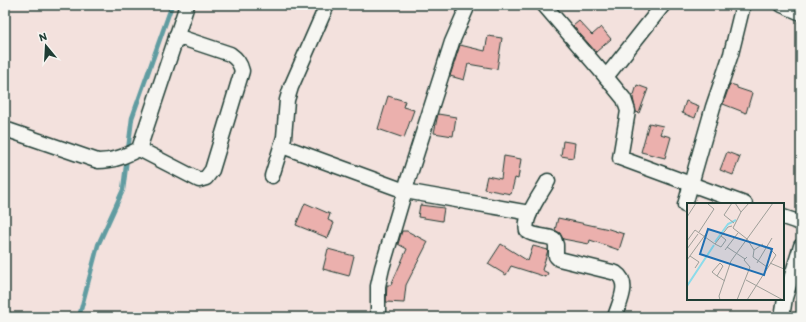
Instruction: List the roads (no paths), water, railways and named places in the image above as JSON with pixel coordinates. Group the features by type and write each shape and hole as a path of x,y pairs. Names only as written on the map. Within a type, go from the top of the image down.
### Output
{"street":[{"path":"5,129 98,161 117,159 139,149 187,5"},
{"path":"272,176 284,137 291,87 327,5"},
{"path":"378,317 378,286 380,274 452,42 468,5"},
{"path":"544,5 624,100 628,111 620,158 742,203"},
{"path":"606,77 663,5"},
{"path":"685,205 713,107 731,54 743,5"},
{"path":"782,5 801,13"},
{"path":"139,149 199,180 206,178 212,170 242,71 241,67 236,58 230,54 176,36"},
{"path":"282,146 405,191 530,213"},
{"path":"548,182 526,222 527,231 532,234 554,239 556,245 556,256 560,260 616,273 621,276 624,283 624,288 615,317"},
{"path":"784,217 801,224"},
{"path":"782,317 785,298 801,246"}],"waterway":[{"path":"79,317 98,245 123,190 132,118 172,5"}]}
